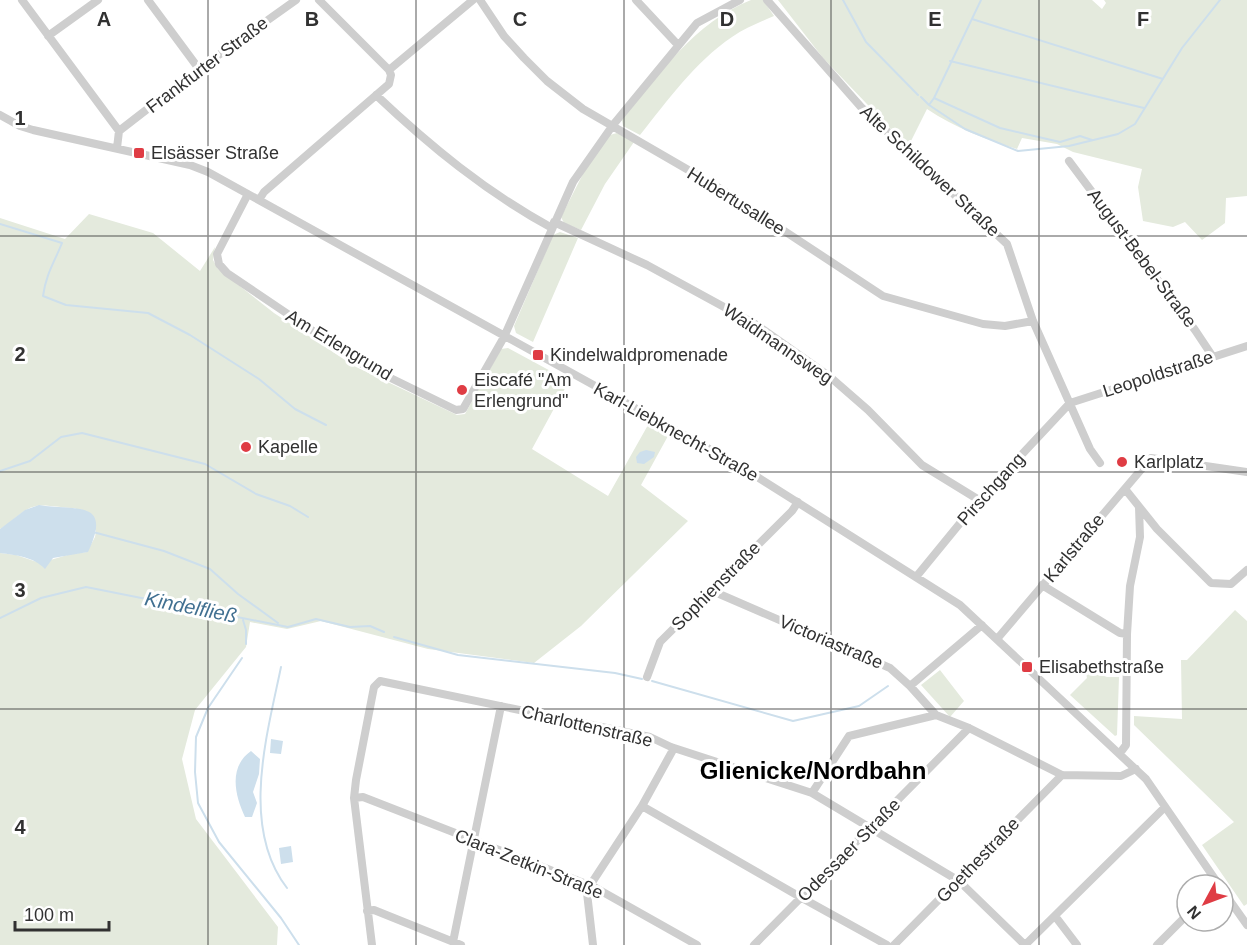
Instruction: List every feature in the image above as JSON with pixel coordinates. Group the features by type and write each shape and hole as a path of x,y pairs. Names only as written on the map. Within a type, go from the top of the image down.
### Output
{"street":[{"path":"22,0 119,131 117,148"},
{"path":"48,36 98,0"},
{"path":"148,0 199,69"},
{"name":"Frankfurter Straße","path":"119,131 199,69 296,0"},
{"path":"259,200 264,192 388,84 391,75 390,70 319,0"},
{"path":"390,70 472,0"},
{"name":"Hubertusallee","path":"480,0 504,36 547,81 583,109 716,186 884,296 983,324 1005,326 1033,321"},
{"path":"636,0 678,45"},
{"path":"504,337 573,182 613,125 697,23 740,0"},
{"name":"Alte Schildower Straße","path":"767,0 861,107 1007,244 1033,321 1090,449 1100,463"},
{"name":"Waidmannsweg","path":"376,95 417,134 471,177 523,212 647,265 757,325 829,376 868,410 922,465 978,500"},
{"name":"Karl-Liebknecht-Straße","path":"0,115 33,130 200,168 740,466 798,502 960,605 1120,753 1151,785 1210,873"},
{"name":"August-Bebel-Straße","path":"1070,161 1213,357"},
{"name":"Am Erlengrund","path":"248,194 217,254 219,264 226,273 362,364 459,410 465,407 470,399 504,337"},
{"name":"Leopoldstraße","path":"1070,403 1247,346"},
{"name":"Pirschgang","path":"916,577 978,500 1070,403"},
{"name":"Karlstraße","path":"997,639 1151,458 1247,472"},
{"path":"1125,489 1157,529 1211,583 1232,584 1247,570"},
{"name":"Sophienstraße","path":"647,677 660,642 792,511 798,502"},
{"path":"1120,753 1126,745 1127,634 1131,586 1140,537 1139,507"},
{"path":"1140,537 1150,530 1157,529"},
{"path":"1042,585 1120,633 1127,634"},
{"name":"Victoriastraße","path":"712,589 890,668 936,715"},
{"path":"910,686 982,625"},
{"name":"Charlottenstraße","path":"354,798 374,687 381,681 631,732 812,793 959,881 1025,945"},
{"path":"367,911 374,910 457,944 472,841 501,706"},
{"path":"812,793 849,736 936,715 969,728 1062,775 1121,776 1130,774 1136,769"},
{"name":"Odessaer Straße","path":"754,945 969,728"},
{"path":"592,945 587,893 589,887 642,806 674,748"},
{"name":"Goethestraße","path":"894,945 1062,775"},
{"path":"354,798 372,945"},
{"name":"Clara-Zetkin-Straße","path":"354,798 363,798 594,887 697,945"},
{"path":"642,806 887,945"},
{"path":"1025,945 1165,807"},
{"path":"1244,914 1247,925"},
{"path":"1055,916 1077,945"},
{"path":"1157,945 1175,927"}],"shaded area":[{"path":"751,0 763,0 774,16 737,34 706,58 683,82 640,135 623,126 622,120 679,51 712,22"},
{"path":"778,0 1092,0 1102,9 1106,3 1104,0 1247,0 1247,196 1226,198 1225,223 1202,240 1185,222 1173,227 1143,221 1138,187 1142,169 1073,152 1057,144 1022,138 1017,149 970,132 927,109 908,147 823,58"},
{"path":"617,133 634,142 605,184 581,230 564,223 561,217 584,172 610,135"},
{"path":"89,214 153,233 200,271 215,247 213,260 218,269 274,313 354,366 457,415 465,414 501,349 508,348 569,381 532,449 608,496 648,425 668,436 641,485 688,521 581,626 534,663 428,649 321,621 287,629 250,622 246,647 195,710 182,759 196,819 278,927 277,945 0,945 0,553 16,555 40,563 87,552 96,531 75,508 44,505 26,510 0,529 0,218 65,239"},
{"path":"560,232 578,238 533,342 516,333 514,326 553,235"},
{"path":"1235,610 1247,621 1247,904 1244,906 1235,893 1235,873 1221,873 1202,845 1234,822 1134,725 1134,716 1182,719 1181,660 1187,660"},
{"path":"1085,669 1107,677 1119,677 1117,735 1115,736 1070,695 1087,678"},
{"path":"940,670 964,701 950,717 921,685"}],"water":[{"path":"646,450 655,452 654,457 644,464 637,463 636,457 640,452"},
{"path":"39,505 77,509 93,515 96,523 95,535 88,552 53,558 45,569 30,559 0,553 0,529 25,510"},
{"path":"271,739 283,741 281,754 270,753"},
{"path":"251,751 260,759 259,774 253,792 257,803 252,817 245,817 236,791 236,773 239,765"},
{"path":"291,846 293,862 281,864 279,848"}],"waterway":[{"path":"843,0 866,42 918,95"},
{"path":"929,105 981,0"},
{"path":"921,97 965,129 1018,151 1069,146 1118,134 1135,124 1182,48 1220,0"},
{"path":"972,19 1163,79"},
{"path":"950,61 1144,108"},
{"path":"934,98 1000,128 1060,142 1080,136 1092,140"},
{"path":"0,224 62,243 48,275 43,296 66,305 148,313 190,335 259,379 295,409 326,425"},
{"path":"0,471 30,461 61,437 82,433 205,464 256,494 290,506 308,517"},
{"path":"93,532 164,551 210,569 238,594 278,623"},
{"name":"Kindelfließ","path":"0,618 41,598 86,587 288,627 316,619 350,627 370,626 384,632"},
{"path":"243,620 246,644"},
{"path":"394,637 458,655 615,673 642,679"},
{"name":"Kindelfließ","path":"242,658 208,708 196,737 195,772 198,803 219,842 281,918 299,945"},
{"name":"Kindelfließ","path":"281,667 264,751 261,809 264,837 273,864 287,888"},
{"path":"652,681 793,721 859,706 888,686"}],"place":[{"name":"Elsässer Straße","path":"139,153"},
{"name":"Kindelwaldpromenade","path":"538,355"},
{"name":"Eiscafé \"Am Erlengrund\"","path":"462,390"},
{"name":"Kapelle","path":"246,447"},
{"name":"Karlplatz","path":"1122,462"},
{"name":"Elisabethstraße","path":"1027,667"}],"district":[{"name":"Glienicke/Nordbahn","path":"813,771"}]}
